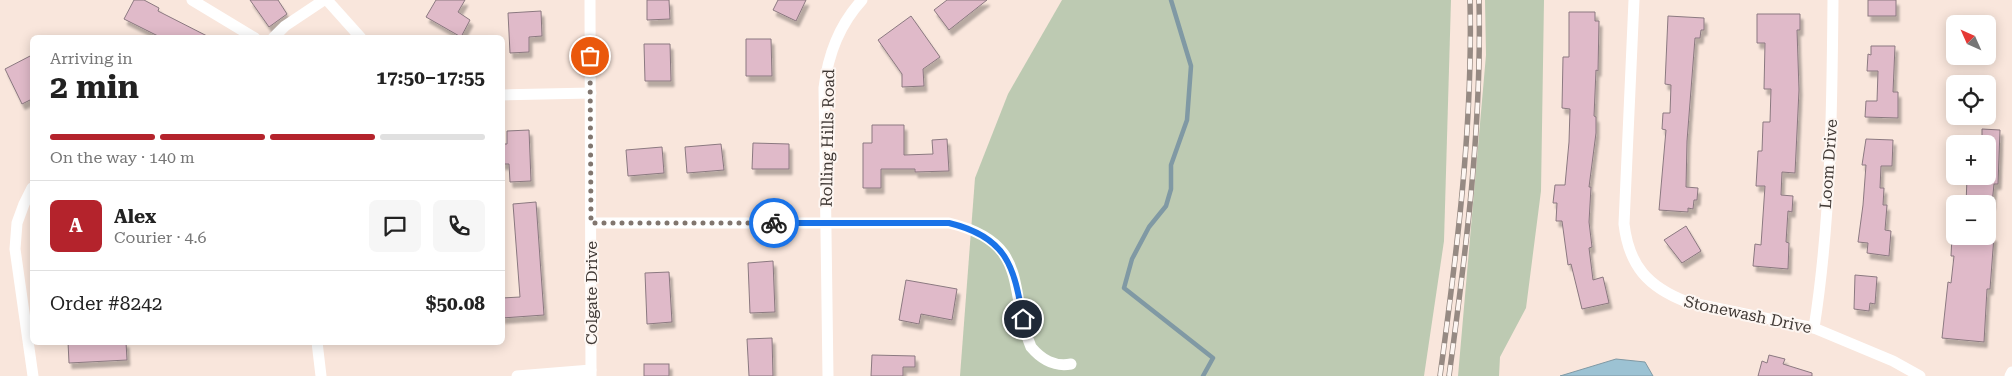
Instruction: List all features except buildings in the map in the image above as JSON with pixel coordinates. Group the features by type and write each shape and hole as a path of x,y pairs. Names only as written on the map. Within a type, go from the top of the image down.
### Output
{"street":[{"path":"192,0 250,35"},
{"path":"276,35 285,26 326,0 358,35"},
{"name":"Colgate Drive","path":"590,0 591,373"},
{"name":"Rolling Hills Road","path":"828,376 824,88 826,68 833,45 844,24 862,0"},
{"name":"Stonewash Drive","path":"1634,0 1624,224 1626,240 1634,260 1652,284 1668,295 1687,302 1814,328 1893,361 1920,376"},
{"name":"Loom Drive","path":"1814,328 1819,295 1831,132 1833,0"},
{"path":"505,95 591,93"},
{"path":"30,192 18,223 15,249 33,376"},
{"path":"591,223 949,223 981,234 994,244 1012,268 1031,347 1040,357 1049,362 1058,365 1071,364"},
{"path":"317,345 321,376"},
{"path":"2010,376 2012,372"},
{"path":"517,376 591,373"}],"green space":[{"path":"1062,0 1451,0 1444,241 1424,376 960,376 975,178 1008,94"},
{"path":"1485,0 1544,0 1541,191 1526,308 1500,357 1499,376 1458,376 1486,55"}],"water":[{"path":"1616,359 1645,362 1653,376 1560,376"}],"waterway":[{"path":"1171,0 1191,66 1187,120 1171,165 1171,189 1166,206 1149,227 1132,259 1124,288 1213,358 1203,376"}],"railway":[{"path":"1440,376 1458,235 1466,141 1469,94 1470,0"},
{"path":"1449,376 1472,188 1478,94 1479,0"}],"way so far":[{"path":"590,56 591,223 774,223"}],"route":[{"path":"774,223 949,223 965,227 981,234 994,244 1012,268 1023,319"}]}
